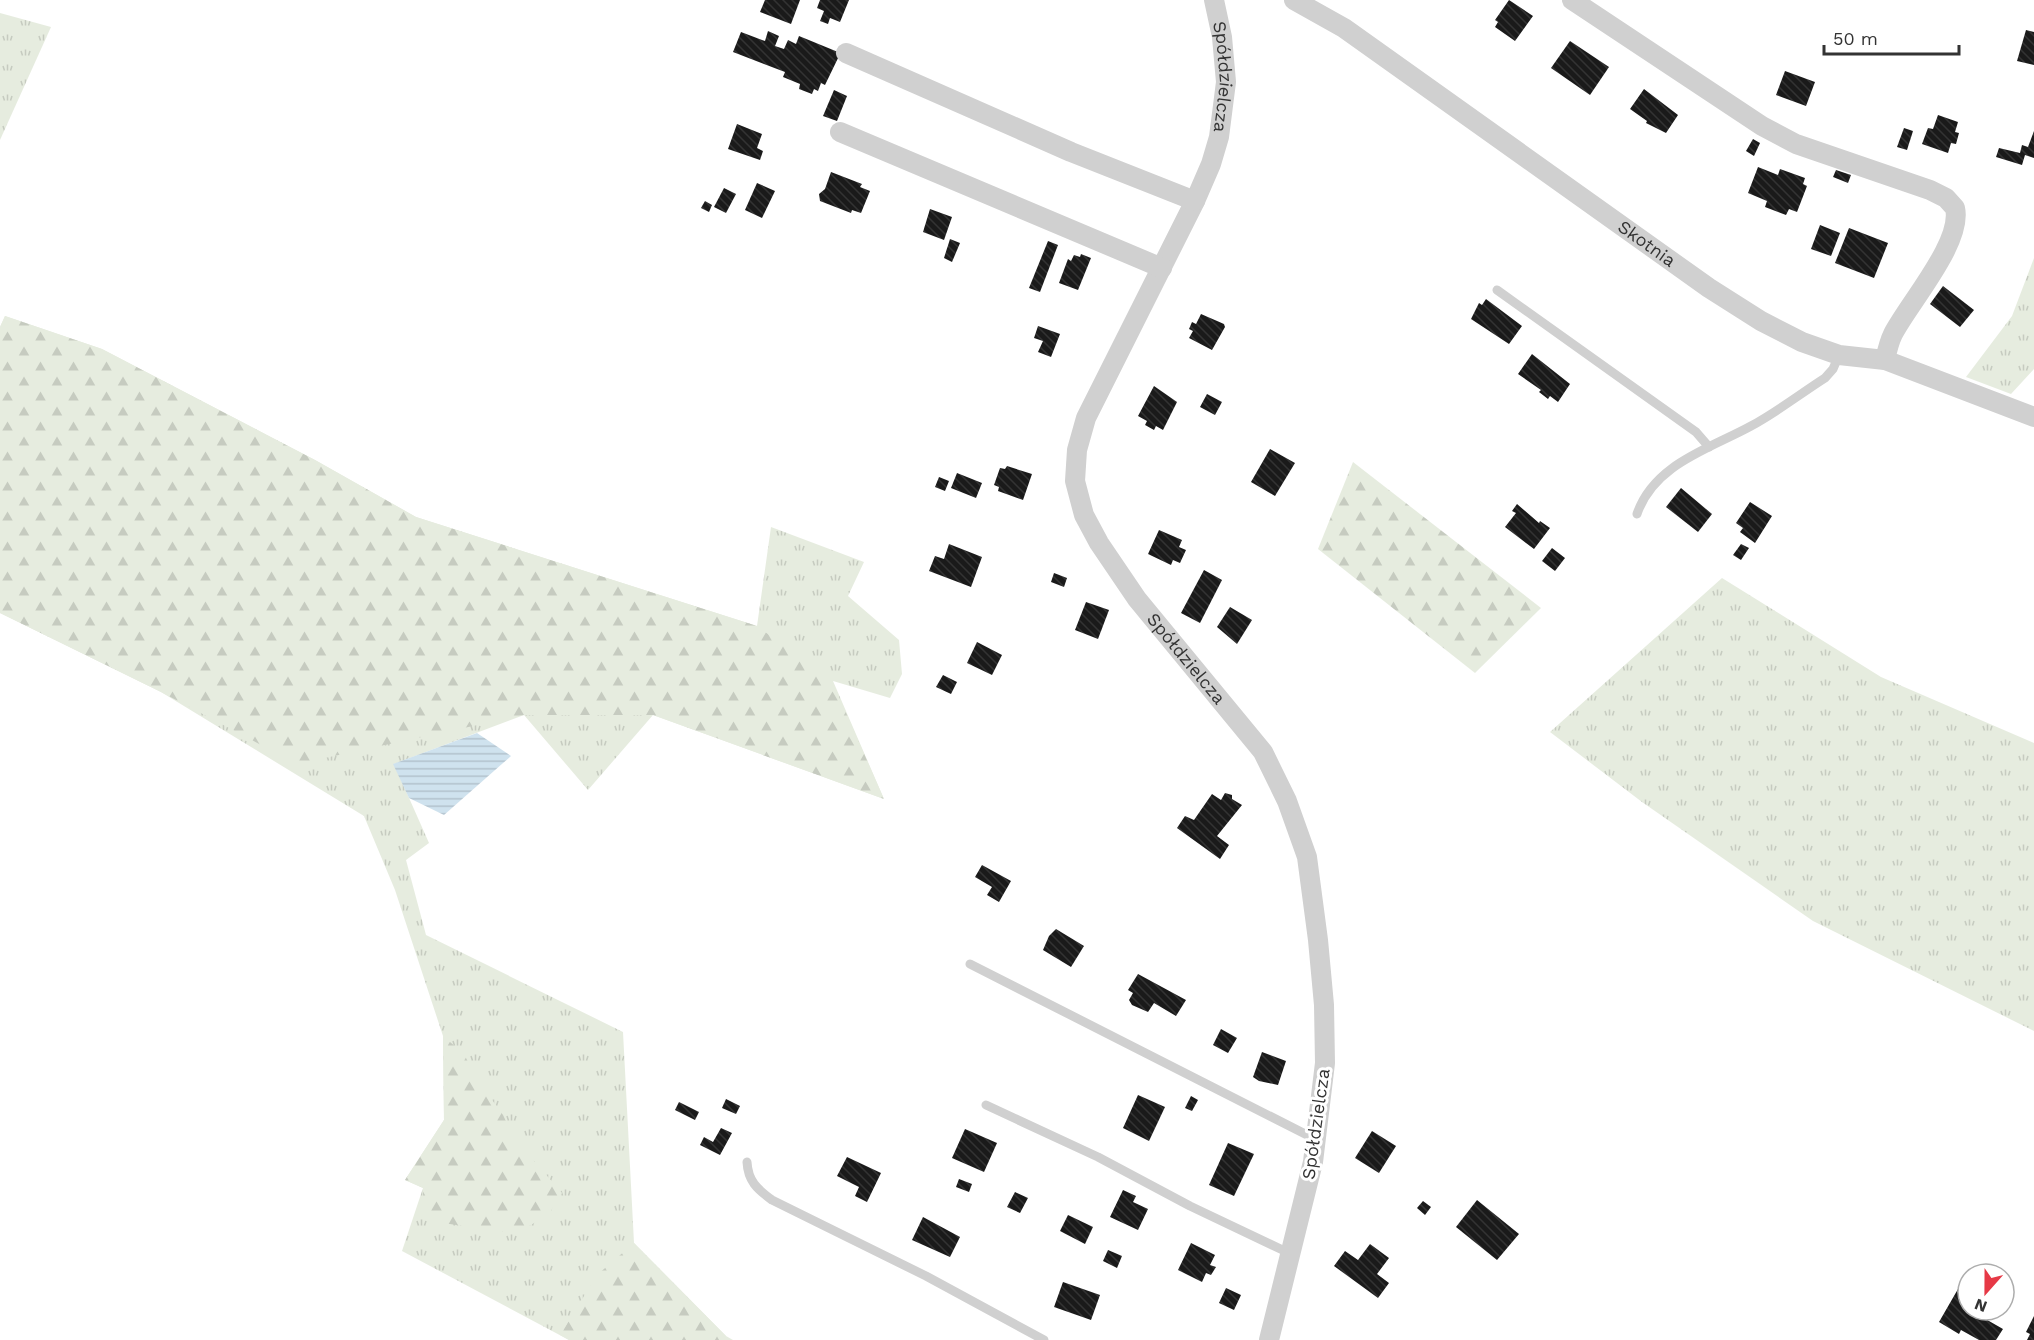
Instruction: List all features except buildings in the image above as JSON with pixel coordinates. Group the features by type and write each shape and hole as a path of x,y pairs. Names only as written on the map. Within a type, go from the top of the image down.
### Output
{"street":[{"name":"Spółdzielcza","path":"1214,0 1222,37 1226,82 1219,137 1195,201 1086,418 1077,450 1075,481 1084,515 1099,543 1137,599 1263,752 1287,801 1307,857 1320,962 1325,1063 1317,1140 1269,1340"},
{"name":"Skotnia","path":"1294,0 1344,28 1726,299 1761,321 1802,342 1839,355 1885,360 2034,417"},
{"path":"1572,0 1762,126 1796,144 1930,190 1946,198 1955,208 1956,226 1892,336 1885,360"},
{"path":"846,53 1071,152 1195,201"},
{"path":"840,132 1162,268"}],"lane":[{"path":"1497,290 1696,432 1709,447"},
{"path":"1637,513 1650,486 1662,474 1752,426 1825,378 1833,369 1839,355"},
{"path":"970,964 1317,1140"},
{"path":"986,1105 1098,1157 1190,1206 1291,1254"},
{"path":"747,1162 748,1177 758,1190 772,1200 926,1276 1044,1340"}],"green space":[{"path":"0,13 51,27 0,140"},
{"path":"2034,258 2034,369 2011,394 1966,377 2012,316"},
{"path":"5,316 102,349 315,460 416,517 757,626 771,527 864,562 848,596 899,640 902,674 890,698 833,681 884,799 653,715 588,790 524,715 394,764 429,843 406,860 426,935 623,1032 634,1243 726,1336 733,1340 569,1340 402,1251 423,1188 405,1180 444,1120 443,1036 395,890 364,816 161,692 0,613 0,327"},
{"path":"5,316 102,349 315,460 416,517 757,626 832,681 884,799 653,715 524,715 297,764 161,692 0,613 0,327"},
{"path":"1353,462 1541,608 1475,673 1318,549"},
{"path":"1722,578 1881,677 2034,743 2034,1031 1813,921 1642,802 1550,732"},
{"path":"443,1036 464,1054 476,1078 503,1115 514,1138 562,1193 549,1214 516,1234 423,1220 423,1188 405,1180 444,1120"},
{"path":"634,1243 726,1336 725,1340 569,1340 560,1335 597,1275"}],"water":[{"path":"477,733 511,756 444,815 409,798 393,764"}]}
